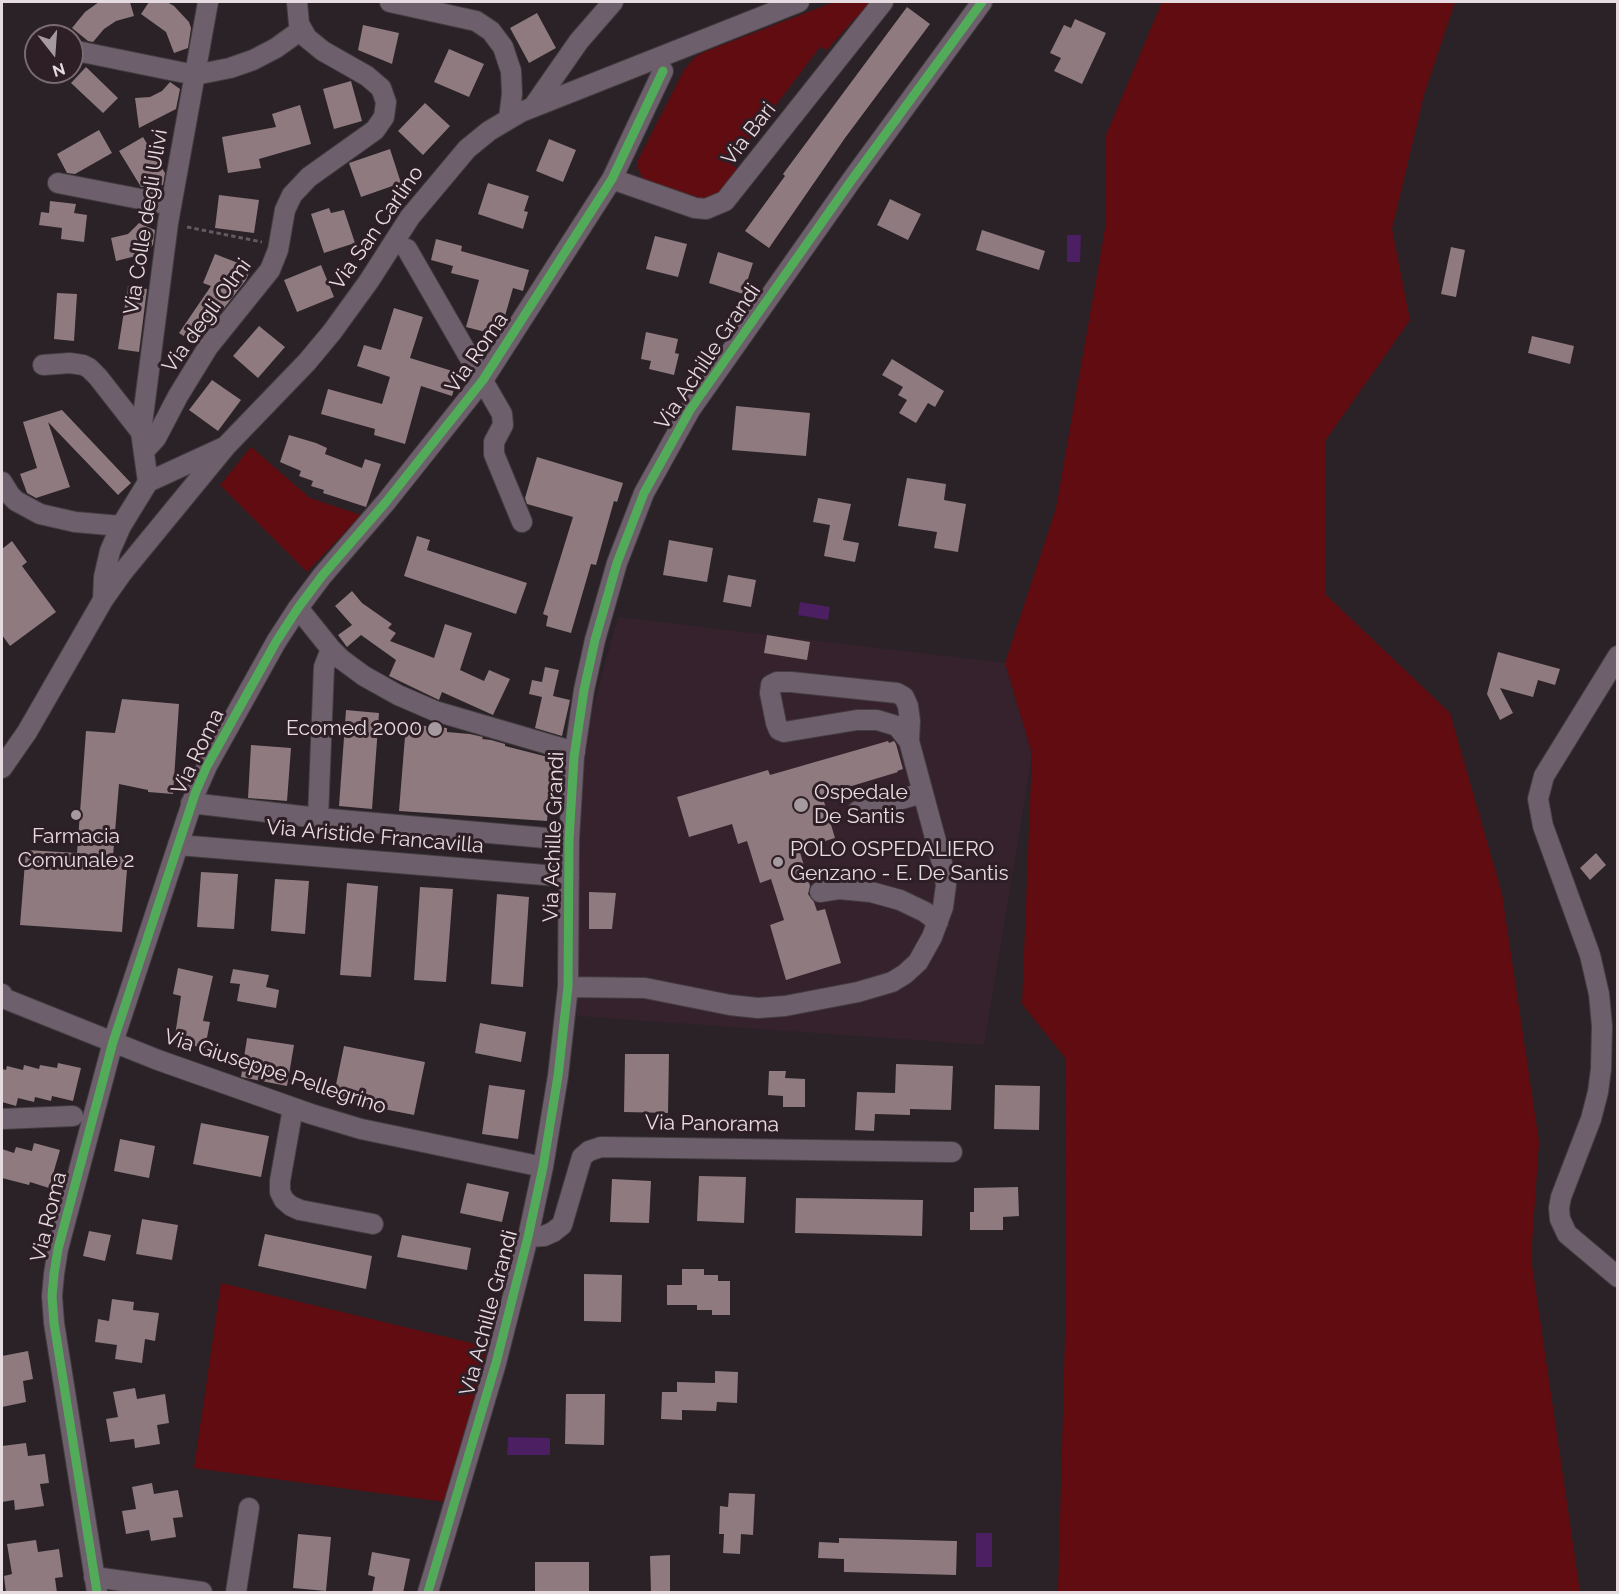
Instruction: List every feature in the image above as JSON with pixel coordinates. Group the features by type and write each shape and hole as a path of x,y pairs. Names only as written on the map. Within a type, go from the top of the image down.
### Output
{"street":[{"name":"Via Colle degli Ulivi","path":"143,441 170,214 208,2"},
{"path":"84,52 195,75 230,68 253,60 276,48 301,30 297,16 297,2"},
{"path":"390,2 478,11 498,39 509,63 512,86 509,118"},
{"path":"532,107 579,41 613,2"},
{"name":"Via San Carlino","path":"2,768 27,732 103,600 122,573 227,446 307,362 332,332 369,281 410,217 453,163 480,137 509,118 532,107 799,2"},
{"name":"Via Bari","path":"612,178 695,208 706,209 725,201 883,2"},
{"name":"Via Achille Grandi","path":"428,1593 496,1363 543,1167 558,1076 568,987 569,840 575,752 585,690 606,601 630,528 652,478 682,423 851,181 982,2"},
{"name":"Via degli Olmi","path":"143,441 156,438 208,347 270,270 279,246 285,210 292,195 309,177 378,128 383,121 386,110 384,95 377,84 315,45 301,30"},
{"name":"Via Roma","path":"96,1585 54,1323 53,1285 58,1249 113,1042 191,804 212,757 276,642 322,576 386,502 483,380 612,178 663,71"},
{"path":"58,183 170,214"},
{"path":"407,249 503,417 502,429 493,448 495,462 522,522"},
{"path":"43,365 70,363 83,365 98,377 143,441 148,482"},
{"name":"Via San Carlino","path":"103,600 107,562 121,526 148,482 227,446"},
{"path":"2,482 16,501 40,514 75,522 121,526"},
{"path":"298,608 331,649 364,676 416,703 455,717 575,752"},
{"path":"318,818 324,667 331,649"},
{"path":"1617,657 1544,777 1538,799 1543,826 1590,956 1599,994 1602,1026 1598,1092 1591,1119 1561,1197 1560,1219 1568,1236 1617,1277"},
{"path":"568,987 645,988 730,1005 758,1008 858,993 892,982 905,974 918,962 932,937 943,908 946,885 909,741 910,721 904,697 897,693 791,682 777,682 771,685 776,727 779,730 784,732 857,720 877,720 897,726 909,741"},
{"path":"858,811 923,794"},
{"name":"Via Aristide Francavilla","path":"191,804 318,818 569,840"},
{"name":"Via Aristide Francavilla","path":"178,845 569,877"},
{"path":"820,892 839,889 872,892 900,900 925,912 938,922"},
{"name":"Via Giuseppe Pellegrino","path":"2,997 113,1042 293,1108 361,1129 543,1167"},
{"path":"293,1108 280,1181 280,1192 284,1200 300,1210 373,1224"},
{"path":"2,1119 73,1116"},
{"name":"Via Panorama","path":"528,1237 549,1234 562,1225 582,1157 589,1151 601,1147 952,1152"},
{"path":"236,1593 249,1508"},
{"path":"96,1585 202,1593"}],"path":[{"path":"170,214 279,246"}],"shaded area":[{"path":"834,2 879,2 856,17 827,50 820,47 731,164 740,170 726,191 709,199 701,199 643,179 638,169 638,160 684,70 695,57"},
{"path":"1162,2 1455,2 1424,95 1392,229 1410,320 1325,441 1326,595 1450,713 1502,894 1539,1142 1531,1258 1580,1592 1058,1592 1065,1338 1066,1059 1022,1004 1032,754 1005,663 1056,508 1106,223 1106,135"},
{"path":"1067,235 1081,235 1080,262 1067,262"},
{"path":"251,447 310,498 361,515 307,572 220,485"},
{"path":"800,602 830,607 828,620 798,615"},
{"name":"Ospedale De Santis","path":"618,617 1005,663 1032,754 984,1045 577,1016 574,958 582,747"},
{"path":"221,1283 488,1347 445,1502 194,1468"},
{"path":"508,1437 550,1438 550,1455 507,1455"},
{"path":"976,1533 992,1533 992,1567 976,1567"}],"building":[{"path":"99,2 130,2 134,16 116,21 104,29 93,42 84,38 84,24 75,24 85,12"},
{"path":"149,2 167,2 189,22 191,28 188,48 174,53 166,32 141,14"},
{"path":"907,7 930,24 845,138 769,248 745,231 785,176 783,174"},
{"path":"537,13 556,48 529,63 510,28"},
{"path":"1075,19 1106,33 1082,84 1054,71 1061,58 1050,53 1064,25 1071,28"},
{"path":"363,25 399,33 392,64 358,50"},
{"path":"449,49 484,64 469,97 434,82"},
{"path":"86,67 118,98 103,113 72,84 84,84"},
{"path":"351,81 362,121 334,129 323,89"},
{"path":"170,82 180,89 176,109 139,128 135,98 150,97 162,91"},
{"path":"425,103 450,126 423,155 398,131"},
{"path":"300,105 311,144 259,159 261,168 228,173 222,137 276,127 272,114"},
{"path":"99,130 112,153 75,174 67,173 57,154"},
{"path":"143,137 165,173 163,185 141,187 119,151"},
{"path":"549,139 576,150 563,182 536,171"},
{"path":"390,149 401,183 361,197 349,163"},
{"path":"488,183 529,196 524,211 528,212 523,229 478,214"},
{"path":"219,195 259,200 254,233 215,228"},
{"path":"890,199 921,214 908,240 877,225"},
{"path":"50,201 76,204 74,213 87,215 84,242 61,239 62,228 39,225 41,212 49,213"},
{"path":"329,208 331,213 344,210 355,243 324,253 311,214"},
{"path":"139,223 155,230 153,245 144,254 116,261 111,238 128,234"},
{"path":"982,230 1045,251 1039,270 976,250"},
{"path":"655,236 687,244 678,277 646,269"},
{"path":"436,239 462,246 461,251 529,270 523,291 513,288 501,330 497,335 466,327 479,280 451,273 453,266 431,260"},
{"path":"1451,247 1465,250 1456,297 1441,294"},
{"path":"718,252 753,263 743,294 709,283"},
{"path":"215,254 251,268 246,280 196,344 179,333 211,286 203,283"},
{"path":"321,265 334,297 297,312 284,280"},
{"path":"128,286 147,289 139,352 118,349"},
{"path":"57,293 77,294 74,341 54,339"},
{"path":"394,308 423,317 410,358 459,373 452,396 421,386 405,444 374,435 375,429 321,414 328,389 382,404 390,377 357,366 364,345 381,350"},
{"path":"259,326 285,347 258,378 233,356"},
{"path":"646,332 678,339 675,353 679,354 674,375 649,369 651,361 641,359"},
{"path":"1532,336 1574,346 1570,364 1528,353"},
{"path":"892,359 944,391 935,407 928,403 916,423 899,413 907,400 898,395 903,387 882,375"},
{"path":"212,380 241,400 218,431 189,410"},
{"path":"736,406 810,413 806,456 732,450"},
{"path":"62,410 131,483 118,495 48,422 70,487 36,498 27,493 20,474 37,468 23,422"},
{"path":"289,435 316,443 327,448 325,454 362,468 365,459 381,464 366,507 323,493 324,490 311,486 313,481 299,476 301,471 280,462"},
{"path":"537,457 623,483 617,502 614,501 596,565 591,564 571,633 546,626 548,616 543,614 573,517 527,504 525,498"},
{"path":"907,478 946,484 944,500 966,504 958,552 934,548 937,532 898,526"},
{"path":"818,498 851,504 843,540 859,543 855,562 824,556 830,525 813,522"},
{"path":"417,536 430,540 427,550 527,583 516,614 404,576"},
{"path":"669,540 713,548 707,582 663,575"},
{"path":"12,541 27,562 22,566 56,612 10,646 2,635 2,549"},
{"path":"728,575 756,580 751,607 723,602"},
{"path":"352,591 362,603 392,624 388,628 396,633 390,641 434,658 445,624 472,633 460,670 484,681 489,670 510,679 493,715 442,692 439,700 389,676 396,660 361,635 347,647 338,635 352,625 335,606"},
{"path":"767,635 810,642 807,660 764,653"},
{"path":"1498,652 1560,669 1555,685 1538,680 1533,697 1500,688 1513,713 1500,720 1487,694"},
{"path":"545,667 559,670 553,696 570,700 562,736 535,728 542,697 529,694 532,680 542,682"},
{"path":"122,699 179,704 173,794 148,792 148,790 119,784 113,856 128,857 122,932 20,925 26,850 77,853 86,731 115,733"},
{"path":"346,710 379,713 372,809 339,806"},
{"path":"406,724 447,728 447,732 483,737 482,739 552,758 547,821 399,811"},
{"name":"POLO OSPEDALIERO Genzano - E. De Santis","path":"888,741 889,743 894,741 896,744 903,769 822,795 835,838 799,849 810,886 808,894 817,911 825,909 841,963 786,980 770,925 784,920 771,879 760,883 747,841 738,844 732,824 689,837 677,797 768,770 770,775"},
{"path":"251,745 291,748 287,801 248,798"},
{"path":"1596,853 1606,865 1590,880 1580,868"},
{"path":"201,872 238,874 234,929 197,927"},
{"path":"275,879 309,881 305,934 271,931"},
{"path":"347,883 378,886 371,977 340,975"},
{"path":"420,887 453,889 446,982 414,980"},
{"path":"589,892 616,893 612,929 589,929"},
{"path":"497,894 529,897 523,987 491,984"},
{"path":"178,968 213,976 203,1021 210,1022 205,1048 174,1042 181,996 173,994"},
{"path":"233,969 269,975 266,987 279,990 276,1008 237,1001 240,984 230,983"},
{"path":"480,1023 526,1032 521,1062 475,1053"},
{"path":"247,1038 294,1045 287,1086 241,1077"},
{"path":"344,1046 425,1062 414,1115 333,1099"},
{"path":"625,1054 669,1054 668,1113 624,1112"},
{"path":"58,1063 81,1068 73,1101 52,1096 51,1101 35,1097 34,1102 18,1098 16,1106 2,1102 2,1069 6,1070 7,1066 23,1070 24,1065 39,1069 40,1065 57,1068"},
{"path":"896,1064 953,1066 951,1110 910,1109 910,1115 875,1114 874,1131 855,1130 857,1092 895,1093"},
{"path":"769,1071 786,1071 785,1078 805,1079 805,1107 783,1107 783,1096 768,1095"},
{"path":"489,1085 525,1090 518,1139 482,1134"},
{"path":"995,1085 1040,1086 1039,1130 994,1129"},
{"path":"201,1123 269,1136 261,1177 193,1164"},
{"path":"120,1139 155,1146 149,1178 114,1171"},
{"path":"34,1143 60,1150 49,1188 30,1182 29,1185 2,1178 2,1149 14,1153 16,1147 32,1151"},
{"path":"699,1176 746,1177 744,1223 697,1221"},
{"path":"612,1179 651,1181 649,1223 610,1222"},
{"path":"467,1183 509,1192 502,1222 460,1213"},
{"path":"1018,1187 1019,1216 1003,1217 1003,1230 970,1230 970,1212 974,1212 974,1188"},
{"path":"796,1198 923,1200 922,1236 795,1233"},
{"path":"142,1219 178,1225 172,1260 136,1254"},
{"path":"89,1231 111,1235 105,1261 83,1256"},
{"path":"265,1234 372,1256 366,1289 258,1266"},
{"path":"402,1235 471,1248 467,1270 397,1257"},
{"path":"682,1269 704,1269 704,1275 718,1275 718,1281 730,1281 730,1315 712,1315 712,1310 697,1310 697,1305 667,1305 667,1285 682,1285"},
{"path":"584,1274 622,1275 621,1322 584,1321"},
{"path":"112,1299 134,1302 133,1310 159,1313 155,1341 145,1339 142,1363 115,1359 117,1345 95,1342 98,1319 109,1321"},
{"path":"28,1351 33,1379 23,1381 26,1402 2,1407 2,1356"},
{"path":"715,1371 738,1372 737,1403 717,1402 716,1411 682,1410 682,1420 661,1419 662,1392 677,1392 677,1382 715,1383"},
{"path":"135,1388 137,1399 165,1394 169,1423 157,1425 160,1444 135,1448 134,1439 110,1442 106,1419 118,1417 113,1392"},
{"path":"566,1394 605,1394 604,1445 565,1444"},
{"path":"26,1443 28,1456 45,1454 49,1483 40,1484 44,1506 15,1510 14,1500 2,1502 2,1446"},
{"path":"152,1483 154,1494 178,1490 183,1517 173,1518 176,1537 151,1541 149,1530 126,1534 122,1511 136,1509 132,1487"},
{"path":"729,1493 755,1494 753,1535 741,1534 740,1554 723,1553 724,1534 719,1534 720,1506 728,1507"},
{"path":"298,1534 331,1537 326,1591 293,1588"},
{"path":"839,1538 957,1541 956,1575 844,1572 844,1559 818,1558 819,1542 839,1543"},
{"path":"36,1540 38,1552 59,1549 63,1577 55,1578 57,1593 6,1593 4,1576 12,1574 7,1544"},
{"path":"372,1552 410,1559 403,1593 372,1593 375,1577 368,1575"},
{"path":"670,1555 670,1593 651,1593 650,1556"},
{"path":"535,1562 589,1562 589,1593 535,1593"}],"cycle path":[{"path":"428,1592 496,1363 543,1167 558,1076 568,987 569,840 574,757 584,690 595,640 617,563 644,493 690,410 851,181 982,2"},
{"path":"97,1592 54,1323 52,1296 54,1274 58,1249 113,1042 196,791 207,766 276,642 298,608 483,380 612,179 663,71"}],"place":[{"name":"Ecomed 2000","path":"435,729"},
{"name":"Ospedale De Santis","path":"801,805"},
{"name":"Farmacia Comunale 2","path":"76,815"},
{"name":"POLO OSPEDALIERO Genzano - E. De Santis","path":"778,862"}]}
